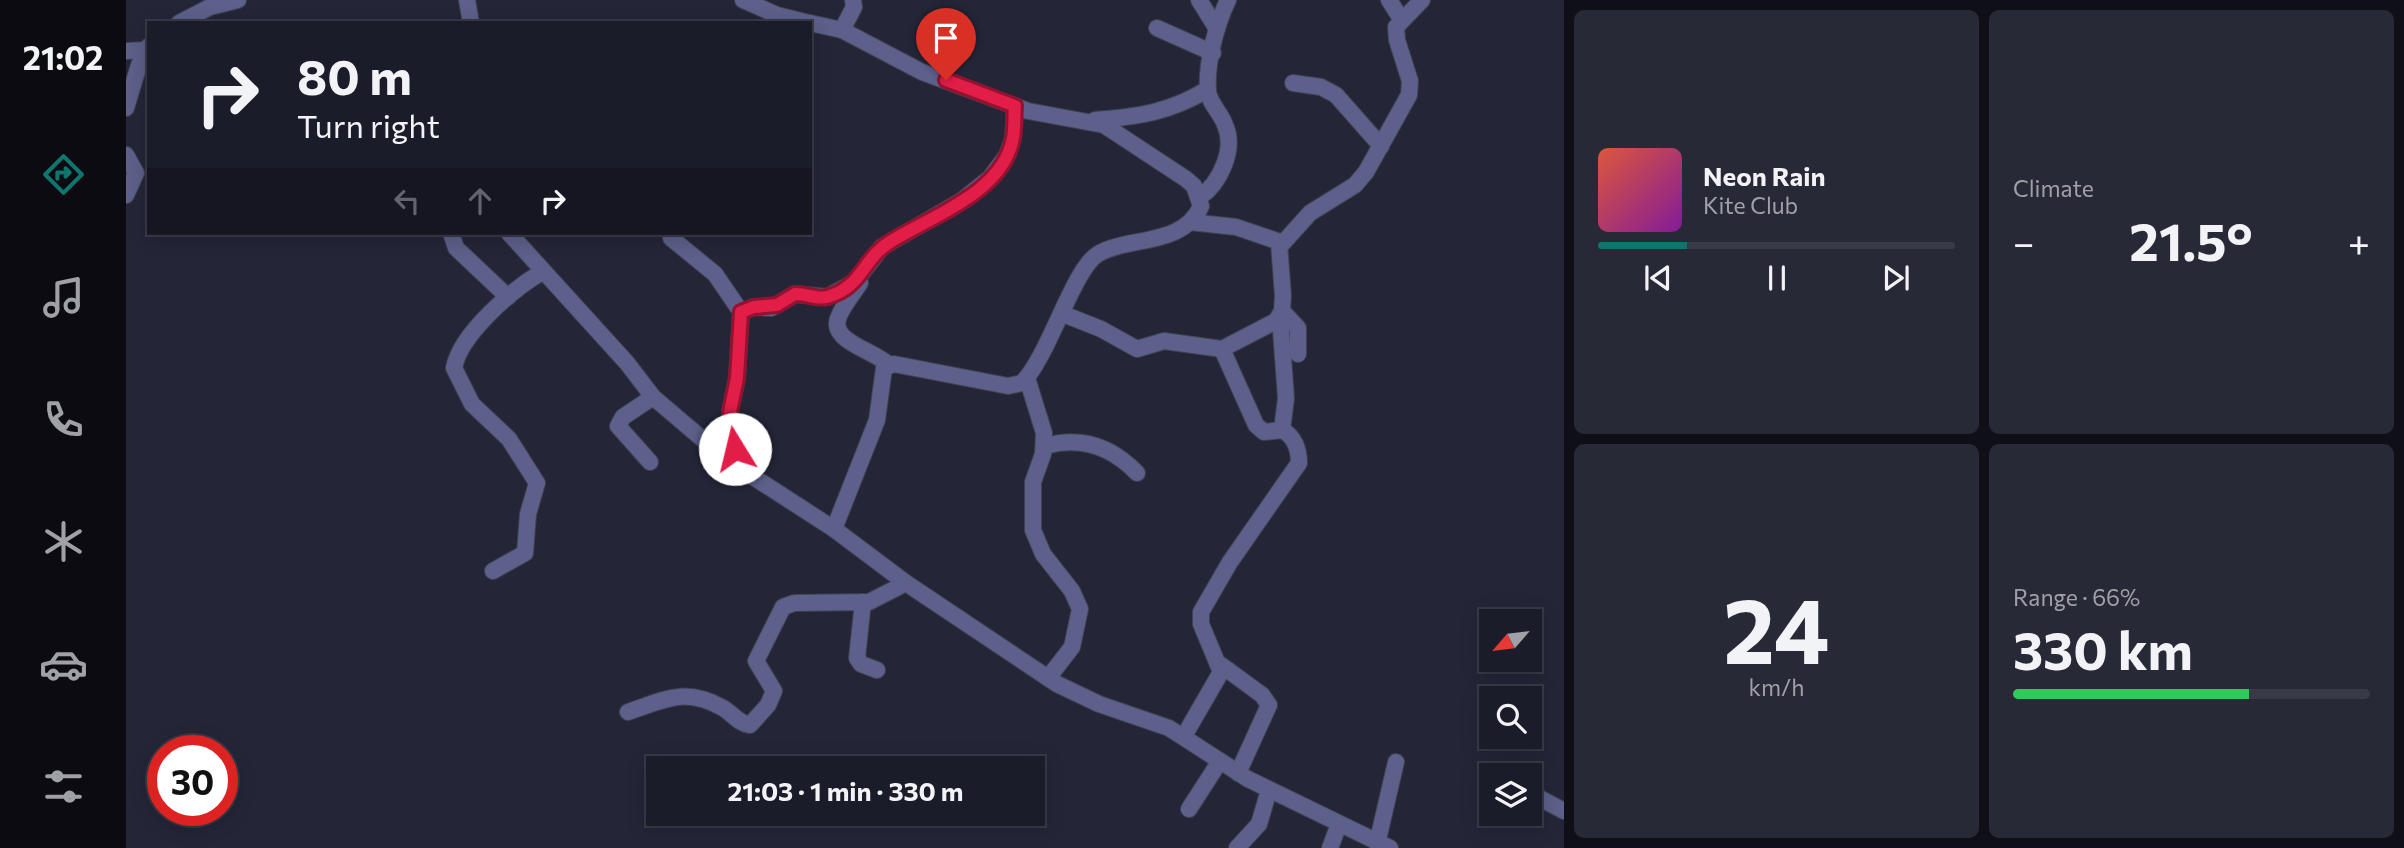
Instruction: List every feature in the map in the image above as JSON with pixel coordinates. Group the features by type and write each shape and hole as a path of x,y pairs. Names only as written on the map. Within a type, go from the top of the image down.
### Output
{"street":[{"path":"183,21 210,7 238,0"},
{"path":"467,0 471,21"},
{"path":"743,0 777,15 802,21"},
{"path":"842,30 854,7 853,0"},
{"path":"1199,0 1217,29"},
{"path":"1200,197 1216,183 1229,141 1227,127 1208,89 1217,29 1228,0"},
{"path":"1389,0 1401,19"},
{"path":"1189,222 1236,227 1279,243 1289,238 1317,208 1354,185 1381,146 1410,88 1396,27 1422,0"},
{"path":"812,23 842,30 922,72 1040,115 1089,120 1151,115 1183,103 1208,89"},
{"path":"1157,28 1213,53"},
{"path":"126,51 147,48 126,108"},
{"path":"1293,83 1321,87 1336,95 1381,146"},
{"path":"741,312 754,307 777,305 795,294 827,297 860,277 882,247 961,201 990,178 1007,155 1013,139 1015,106"},
{"path":"860,277 858,286 839,315 837,326 844,339 872,351 888,365 1016,386 1027,378 1086,267 1098,254 1158,238 1189,222 1201,206 1194,186 1169,166 1124,136 1089,120"},
{"path":"126,155 136,173 126,195"},
{"path":"452,235 456,248 508,297"},
{"path":"511,235 541,272 627,363 653,397 739,468 834,529 906,583 1048,678 1084,697 1184,736 1238,773 1383,846 1396,762"},
{"path":"671,238 715,274 741,312 737,378 730,412 739,468"},
{"path":"1279,243 1286,398 1282,430"},
{"path":"493,571 525,553 528,514 537,483 509,439 472,404 454,368 460,350 508,297 541,272"},
{"path":"1063,314 1101,329 1133,348 1164,341 1222,349 1260,331 1281,314"},
{"path":"1281,314 1298,328 1298,354"},
{"path":"1222,349 1236,385 1260,430 1282,430 1290,436 1299,457 1297,468 1230,562 1201,612 1201,624 1221,665 1262,695 1269,705 1238,773"},
{"path":"834,529 877,420 881,373 888,365"},
{"path":"1027,378 1039,412 1045,446 1033,482 1033,530 1043,554 1078,601 1080,619 1072,647 1048,678"},
{"path":"650,462 624,436 618,426 627,414 653,397"},
{"path":"1045,446 1065,442 1095,444 1118,455 1137,473"},
{"path":"628,712 686,694 716,704 750,725 773,696 774,688 756,661 783,607 794,603 863,602 878,598 906,583"},
{"path":"863,602 857,658 861,664 877,670"},
{"path":"1184,736 1219,680 1221,665"},
{"path":"1189,809 1220,761"},
{"path":"1237,848 1259,824 1269,790"},
{"path":"1542,799 1564,811"},
{"path":"1330,848 1339,824"}],"route":[{"path":"735,449 730,412 737,378 741,312 754,307 771,307 795,294 821,298 848,287 860,277 882,247 978,190 1007,155 1013,139 1015,106 946,80"}]}
